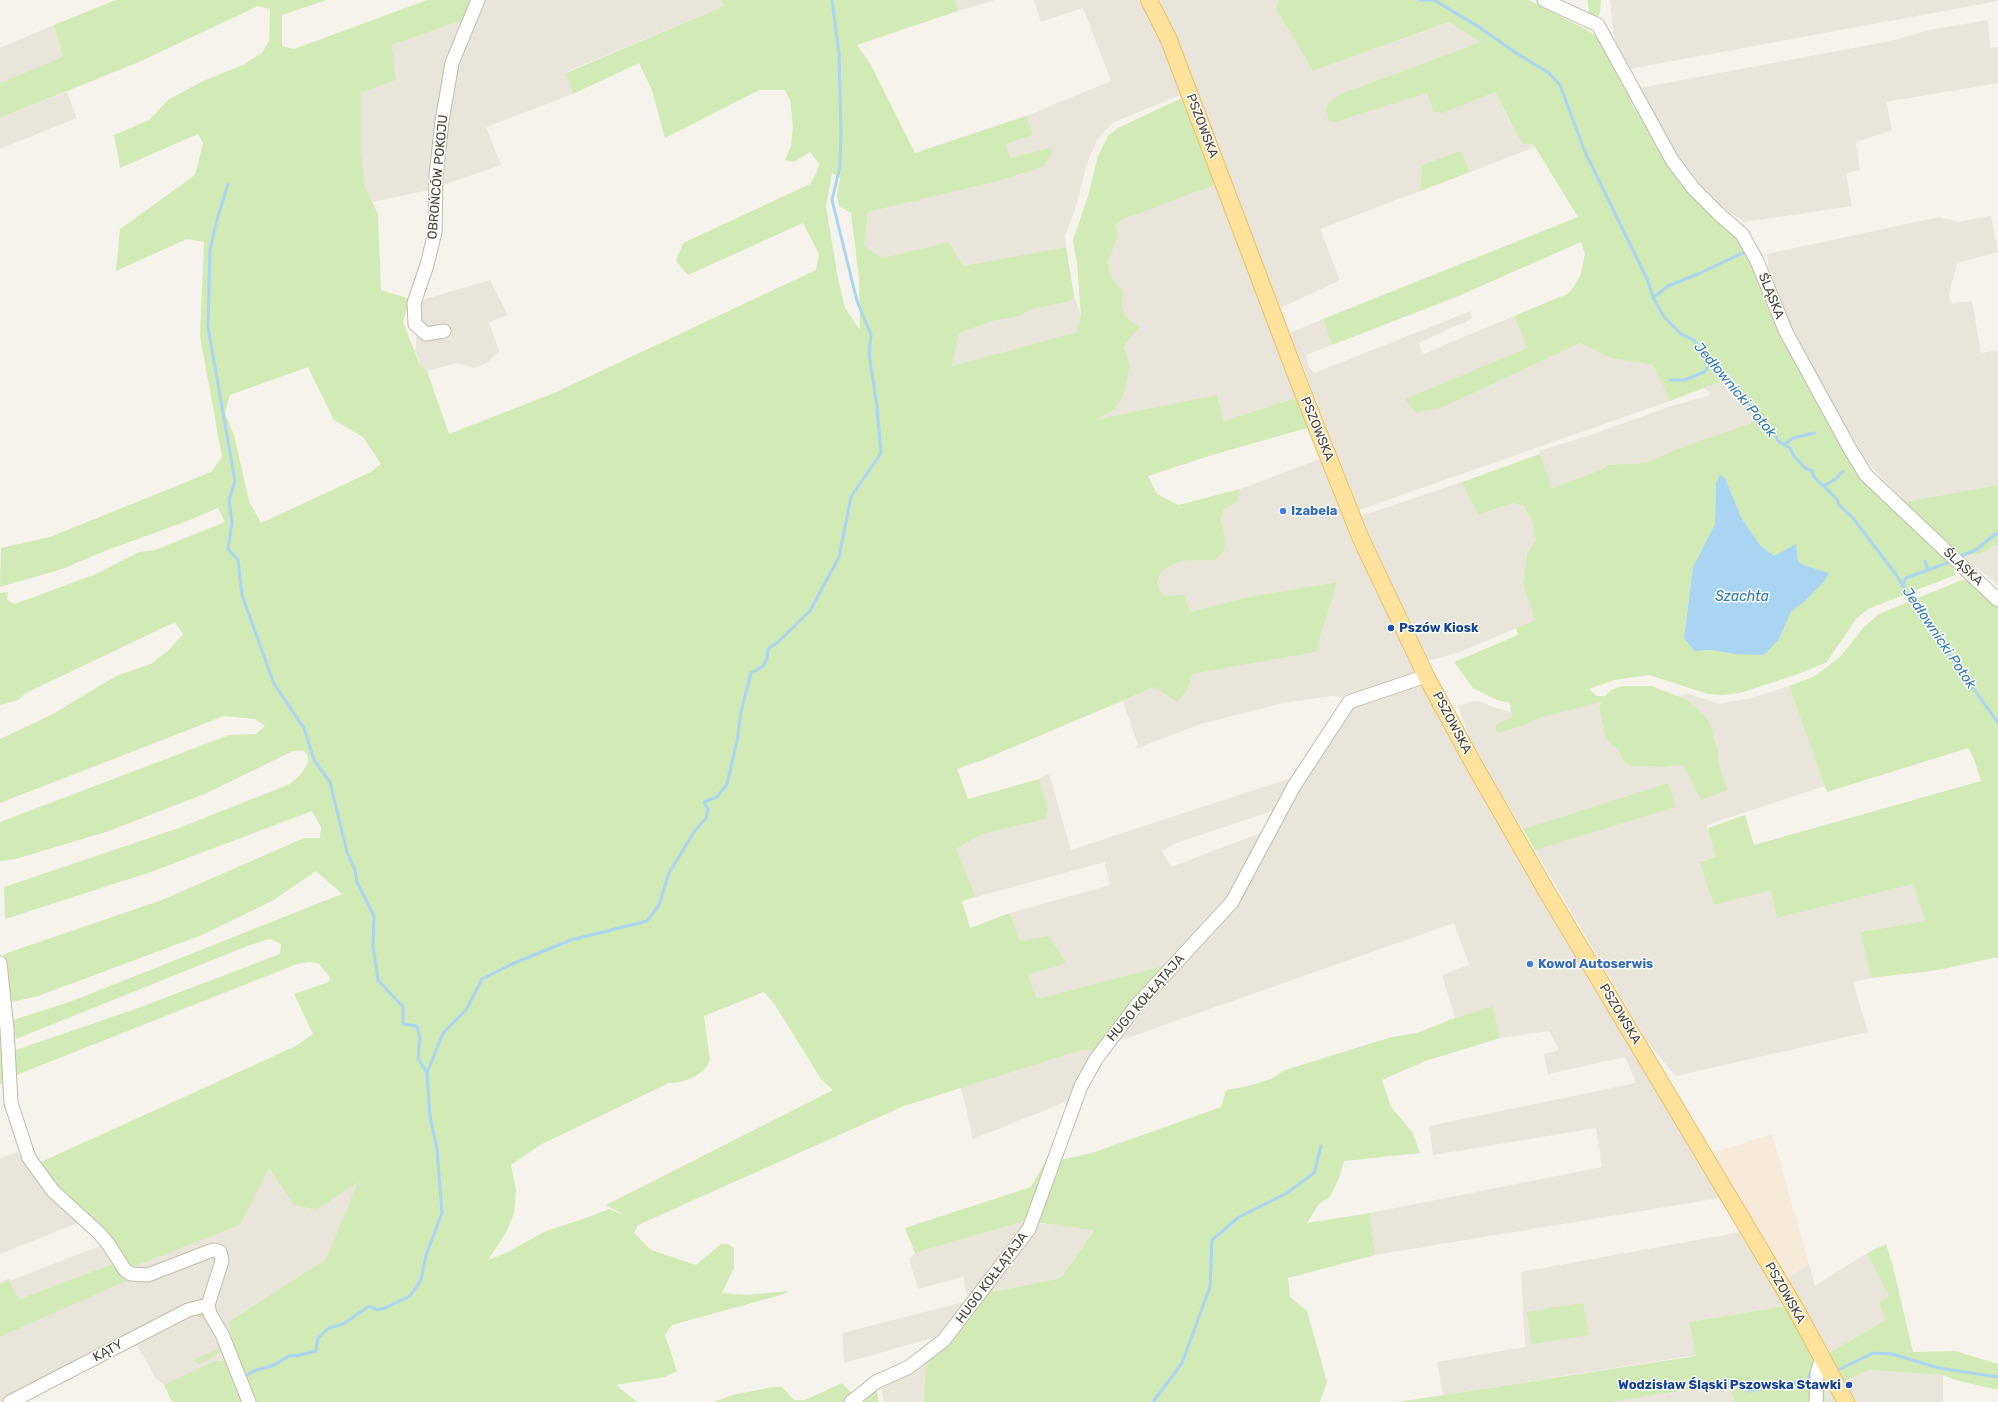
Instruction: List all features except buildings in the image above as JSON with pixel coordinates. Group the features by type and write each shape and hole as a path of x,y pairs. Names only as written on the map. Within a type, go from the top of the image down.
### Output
{"main road":[{"name":"PSZOWSKA","path":"1149,0 1169,40 1301,388 1361,539 1426,676 1473,763 1547,892 1794,1306 1846,1402"}],"street":[{"name":"OBROŃCÓW POKOJU","path":"444,330 426,334 415,324 414,303 427,265 435,232 436,176 442,121 452,63 478,0"},
{"name":"ŚLĄSKA","path":"1544,0 1598,25 1672,160 1694,188 1720,215 1742,234 1756,261 1786,332 1850,449 1866,475 1998,600"},
{"name":"HUGO KOŁŁĄTAJA","path":"851,1402 876,1382 909,1366 944,1340 1029,1229 1081,1086 1096,1059 1137,1005 1232,902 1294,786 1349,702 1426,676"},
{"path":"0,963 7,1028 11,1103 29,1158 59,1197 99,1233 109,1245 125,1270 135,1275 148,1275 210,1251 217,1251 222,1255 222,1261 208,1305 210,1314 222,1334 249,1402"},
{"name":"KĄTY","path":"10,1402 188,1310 208,1305"},
{"path":"1816,1402 1817,1372 1822,1358"}],"shaded area":[{"path":"474,0 721,0 724,6 566,72 573,94 486,127 501,165 429,190 372,202 365,187 361,149 361,93 396,80 392,45 463,20"},
{"path":"955,0 995,0 958,11"},
{"path":"1034,0 1143,0 1183,94 1112,123 1097,140 1087,163 1076,206 1065,236 1066,247 963,266 949,242 882,258 864,246 868,212 999,181 1043,167 1049,148 1010,158 1006,144 1033,135 1026,116 1111,81 1083,8 1041,22"},
{"path":"1160,0 1279,0 1276,9 1313,71 1450,22 1482,42 1343,93 1333,123 1427,93 1434,111 1443,113 1495,92 1510,122 1524,144 1532,144 1535,147 1470,172 1461,152 1422,165 1420,191 1320,229 1340,280 1280,308 1224,160"},
{"path":"1610,0 1998,1 1629,69 1614,37"},
{"path":"1988,20 1990,48 1998,47 1998,83 1886,102 1892,130 1856,142 1860,170 1846,173 1852,206 1744,222 1712,200 1680,160 1639,88 1891,41 1929,30"},
{"path":"54,25 63,57 0,83 0,48"},
{"path":"67,92 77,118 0,149 0,118"},
{"path":"1217,184 1296,398 1223,421 1216,396 1095,419 1114,410 1130,365 1124,347 1132,337 1122,308 1123,292 1110,275 1108,260 1118,238 1116,225 1121,220"},
{"path":"1991,216 1998,252 1957,263 1949,294 1951,303 1972,301 1981,353 1998,350 1998,485 1905,502 1867,462 1827,396 1794,336 1769,274 1767,254 1939,217 1957,222"},
{"path":"490,280 508,315 489,322 499,351 487,363 474,368 457,363 427,371 421,365 415,352 422,300"},
{"path":"1074,296 1081,315 1077,332 952,366 959,333 993,321 1020,316 1029,310 1071,301"},
{"path":"1471,311 1472,318 1465,323 1457,325 1419,343 1423,354 1514,316 1527,348 1406,399 1416,413 1444,407 1580,343 1611,358 1653,365 1670,401 1359,510 1290,333 1323,319 1332,345 1306,355 1309,367 1314,373"},
{"path":"1722,381 1732,388 1759,422 1680,448 1645,463 1607,465 1603,469 1552,488 1539,451 1588,436 1671,406 1708,396 1710,393 1704,388"},
{"path":"1320,459 1417,673 1349,698 1332,696 1283,703 1201,724 1134,749 1138,745 1123,701 1155,687 1188,689 1192,674 1316,652 1337,582 1248,597 1190,612 1162,596 1157,582 1162,571 1181,561 1215,560 1226,541 1221,519 1224,509 1237,502 1240,489"},
{"path":"1462,482 1478,515 1513,503 1524,506 1532,521 1536,540 1527,553 1523,584 1535,620 1460,652 1431,660 1428,659 1405,613 1361,520 1361,516"},
{"path":"1998,543 1998,585 1963,556 1981,554"},
{"path":"1423,682 1721,1196 1720,1198 1375,1255 1370,1213 1602,1167 1596,1128 1433,1155 1429,1126 1636,1083 1625,1057 1548,1074 1544,1054 1559,1050 1549,1031 1500,1038 1493,1006 1455,1018 1442,975 1469,965 1454,923 1116,1042 1238,902 1299,785 1352,705"},
{"path":"1789,686 1825,786 1707,825 1715,857 1701,861 1771,890 1777,918 1913,884 1925,921 1860,932 1871,978 1853,982 1868,1032 1676,1076 1648,1043 1535,850 1675,807 1668,783 1523,829 1498,790 1470,738 1458,706 1473,701 1483,702 1490,706 1511,712 1512,718 1499,722 1499,733 1528,724 1538,718 1601,701 1599,708 1606,739 1617,749 1625,763 1631,766 1665,767 1683,765 1728,790 1718,762 1718,751 1709,720 1686,699 1678,695 1689,694 1720,704 1755,697"},
{"path":"1049,774 1071,850 1297,776 1278,809 1176,843 1162,851 1171,867 1266,831 1226,899 1170,964 1037,999 1028,975 1066,963 1020,941 1010,913 1110,885 1105,862 976,897 956,849 982,834 1046,819 1048,809 1039,779"},
{"path":"1094,1050 1068,1101 973,1139 961,1087 1078,1051"},
{"path":"1772,1134 1809,1264 1786,1279 1713,1153"},
{"path":"17,1152 48,1193 80,1222 0,1254 0,1158"},
{"path":"269,1167 294,1205 315,1210 359,1181 326,1259 228,1322 240,1372 220,1360 164,1385 155,1377 136,1343 16,1402 0,1402 0,1337 134,1277 128,1269 240,1225"},
{"path":"1025,1221 1019,1235 943,1335 844,1363 842,1333 968,1301 963,1277 918,1289 909,1259 915,1253"},
{"path":"1036,1223 1094,1229 1061,1278 993,1292 994,1284"},
{"path":"1741,1232 1785,1306 1689,1322 1696,1355 1443,1395 1437,1362 1525,1347 1521,1272"},
{"path":"105,1244 115,1263 19,1299 9,1281 0,1284 0,1282 8,1279 12,1280"},
{"path":"1867,1253 1889,1296 1886,1320 1829,1353 1786,1279 1809,1264 1815,1286"},
{"path":"930,1358 925,1371 924,1402 884,1402 880,1383"},
{"path":"1869,1370 1943,1375 1943,1402 1856,1402 1845,1381"},
{"path":"1825,1377 1839,1402 1825,1402"},
{"path":"1730,1383 1734,1402 1611,1402"}],"green space":[{"path":"116,0 327,0 282,15 282,46 294,49 427,0 474,0 463,20 392,45 396,80 361,93 361,149 365,187 378,214 381,290 410,299 403,322 419,363 427,371 449,434 554,393 816,270 819,254 803,223 688,275 676,261 683,243 810,184 817,172 819,164 810,152 793,162 785,160 791,146 793,126 790,100 785,90 759,90 665,138 652,90 639,63 573,94 566,73 724,6 721,0 955,0 958,11 857,45 870,63 915,153 1026,116 1033,135 1006,144 1010,158 1049,148 1053,151 1043,167 999,181 868,212 864,246 882,258 949,242 963,266 1066,247 1074,296 1071,301 1029,310 1020,316 993,321 959,333 952,366 1077,332 1081,315 1077,264 1073,240 1088,196 1098,156 1108,136 1118,128 1186,96 1217,184 1121,220 1116,225 1118,238 1108,260 1110,275 1123,292 1122,308 1126,317 1139,327 1124,347 1130,365 1123,397 1114,410 1097,419 1217,395 1223,421 1296,398 1307,428 1212,455 1148,476 1157,494 1178,505 1240,489 1237,502 1224,509 1221,519 1226,541 1224,551 1215,560 1181,561 1162,571 1157,582 1162,596 1184,595 1190,612 1248,597 1337,582 1316,652 1192,674 1188,689 1177,702 1155,687 980,761 957,769 968,799 1039,779 1048,809 1046,819 982,834 956,849 976,897 962,901 970,928 1010,913 1020,941 1049,936 1066,963 1028,975 1037,999 1170,964 1136,1000 1094,1050 1078,1051 904,1106 638,1225 634,1233 651,1250 696,1265 721,1244 728,1244 734,1248 734,1268 722,1293 747,1295 788,1291 784,1294 672,1325 665,1335 677,1371 665,1377 616,1385 637,1402 172,1402 164,1385 215,1361 225,1361 240,1372 228,1322 326,1259 358,1182 316,1210 294,1205 269,1168 240,1225 128,1269 46,1174 41,1162 296,1046 313,1034 294,994 329,982 330,977 318,963 309,962 297,964 14,1076 13,1051 141,1007 280,954 281,944 270,939 250,945 16,1039 13,1020 72,1001 342,894 316,871 272,901 202,935 38,996 8,1003 4,954 162,900 304,838 320,838 321,827 312,811 148,873 5,919 4,887 179,828 290,784 301,774 308,763 308,756 304,751 293,751 207,793 106,832 12,860 0,861 0,822 229,735 256,734 265,726 255,719 224,716 0,803 0,739 53,714 116,676 151,664 169,650 183,634 175,622 26,693 18,700 0,705 0,593 8,592 7,600 15,604 96,574 139,552 155,550 225,522 218,508 190,520 107,550 62,569 0,587 1,548 50,537 211,472 222,457 200,336 204,242 187,239 116,271 120,229 195,175 203,143 198,134 120,168 114,135 149,120 168,100 203,81 243,65 262,53 269,41 270,9 258,6 139,62 0,118 0,83 63,57 54,25","holes":["832,173 840,178 837,196 839,206 851,213 859,278 860,330 845,308 838,279 826,207","308,367 334,420 363,437 381,464 371,472 261,523 249,501 234,435 225,413 230,395","764,992 775,1005 821,1079 833,1090 606,1205 624,1215 609,1209 546,1231 506,1253 488,1260 507,1231 514,1213 516,1190 511,1165 540,1145 669,1083 681,1082 694,1077 704,1070 710,1061 704,1016"]},
{"path":"1279,0 1529,0 1587,30 1599,38 1625,83 1631,103 1677,173 1745,247 1860,472 1951,561 1955,575 1868,609 1856,619 1826,663 1795,675 1740,693 1722,695 1708,694 1649,675 1615,680 1589,689 1597,696 1605,696 1611,690 1622,686 1651,686 1686,699 1709,720 1718,751 1718,762 1728,790 1701,800 1683,765 1665,767 1631,766 1625,763 1617,749 1606,739 1599,708 1601,702 1538,718 1528,724 1499,733 1495,728 1499,722 1512,718 1510,703 1497,700 1473,688 1454,662 1518,635 1516,628 1535,620 1523,584 1527,553 1536,540 1532,521 1524,506 1513,503 1478,515 1462,482 1540,454 1552,488 1603,469 1607,465 1645,463 1680,448 1758,421 1733,389 1722,381 1670,401 1653,365 1611,358 1580,343 1444,407 1416,413 1405,399 1527,348 1514,316 1567,294 1573,288 1580,276 1585,254 1581,242 1456,297 1332,345 1323,319 1578,217 1535,147 1532,144 1524,144 1519,138 1495,92 1443,113 1434,112 1427,93 1333,123 1328,119 1326,109 1332,100 1343,93 1481,42 1449,22 1313,71 1276,9","holes":["1725,478 1742,519 1760,545 1774,556 1796,545 1798,561 1803,565 1828,573 1824,582 1805,601 1791,612 1779,639 1734,654 1712,650 1694,651 1684,638 1693,567 1715,524 1716,483"]},
{"path":"1588,0 1601,0 1600,13 1597,17 1589,16"},
{"path":"1461,151 1470,172 1420,191 1422,165"},
{"path":"1998,485 1998,543 1981,554 1963,556 1920,518 1905,502"},
{"path":"1962,580 1968,580 1998,605 1998,957 1938,970 1871,978 1860,932 1925,921 1913,884 1777,918 1771,890 1714,905 1700,862 1715,857 1708,828 1745,815 1754,845 1981,781 1974,759 1968,748 1827,792 1789,686 1815,676 1841,656 1864,627 1879,614"},
{"path":"1668,783 1676,807 1535,850 1523,829"},
{"path":"1493,1006 1500,1038 1425,1061 1382,1080 1391,1107 1413,1133 1420,1153 1344,1161 1339,1178 1330,1197 1319,1204 1307,1223 1370,1213 1375,1255 1288,1278 1290,1297 1307,1311 1327,1382 1320,1402 924,1402 925,1371 930,1358 994,1284 993,1292 1061,1278 1094,1230 1025,1221 915,1253 905,1228 1031,1187 1044,1164 1095,1152 1221,1107 1226,1090 1244,1087 1271,1079 1285,1070 1392,1037 1417,1033 1455,1018"},
{"path":"4,1027 2,1084 0,1084 0,1047 2,1046"},
{"path":"1886,1244 1893,1267 1913,1352 1955,1351 1998,1364 1998,1390 1955,1380 1943,1375 1869,1370 1845,1381 1829,1353 1886,1320 1879,1303 1889,1296 1867,1253"},
{"path":"115,1263 135,1277 0,1337 0,1284 9,1281 19,1299"},
{"path":"1583,1303 1589,1335 1532,1344 1527,1312"},
{"path":"1785,1306 1825,1377 1825,1402 1734,1402 1730,1383 1611,1402 1398,1402 1696,1356 1689,1322"},
{"path":"195,1309 202,1312 208,1318 207,1320 217,1329 223,1346 217,1355 199,1364 193,1360 221,1348 213,1326 204,1318 198,1317"},
{"path":"842,1383 854,1396 847,1402 714,1402 733,1395 772,1387 782,1387 794,1400 805,1400"},
{"path":"876,1389 879,1402 854,1402"}],"water":[{"name":"Szachta","path":"1720,475 1725,478 1742,519 1760,545 1774,556 1796,544 1798,561 1803,565 1829,573 1824,582 1805,601 1791,612 1779,639 1764,655 1734,654 1712,650 1694,651 1684,638 1693,567 1715,524 1716,483"}],"waterway":[{"path":"245,1378 244,1377 256,1370 272,1366 291,1355 296,1356 316,1351 318,1338 329,1328 343,1324 368,1307 372,1307 377,1310 385,1308 410,1296 421,1280 426,1255 442,1213 437,1149 430,1116 427,1073 443,1033 466,1010 482,979 512,964 571,940 647,921 659,905 669,873 694,832 706,818 708,809 704,802 717,797 727,784 737,741 741,712 751,673 763,666 767,659 768,649 778,642 810,611 839,557 851,497 881,453 877,407 869,353 871,335 857,301 832,200 840,166 841,133 839,53 832,0"},
{"name":"Jedłownicki Potok","path":"1419,0 1434,0 1479,27 1516,53 1549,73 1560,85 1585,152 1647,279 1654,299 1664,317 1681,334 1694,340 1700,352 1774,432 1778,441 1790,448 1794,456 1805,468 1812,471 1814,477 1837,499 1839,505 1853,518 1897,576 1915,606 1998,723"},
{"path":"228,184 210,250 208,327 235,481 229,500 232,523 228,549 238,560 242,595 274,684 304,728 314,760 330,782 347,852 355,870 357,882 374,916 373,946 378,980 403,1007 403,1024 417,1026 420,1039 418,1058 427,1073"},
{"path":"1653,298 1668,286 1745,252"},
{"path":"1670,380 1685,380 1704,372 1711,364"},
{"path":"1784,445 1793,438 1814,433"},
{"path":"1824,486 1837,478 1843,471"},
{"path":"1961,556 1976,550 1995,534 1998,534"},
{"path":"1925,561 1928,570"},
{"path":"1902,586 1906,578 1950,562"},
{"path":"1153,1402 1182,1363 1210,1287 1212,1240 1239,1217 1287,1193 1314,1173 1321,1146"},
{"path":"1840,1369 1873,1353 1892,1354 1939,1368 1998,1377"},
{"path":"1730,1383 1749,1391 1808,1380 1811,1371"}],"place":[{"name":"Izabela","path":"1283,511"},
{"name":"Pszów Kiosk","path":"1391,628"},
{"name":"Kowol Autoserwis","path":"1530,964"},
{"name":"Wodzisław Śląski Pszowska Stawki","path":"1849,1385"}]}
